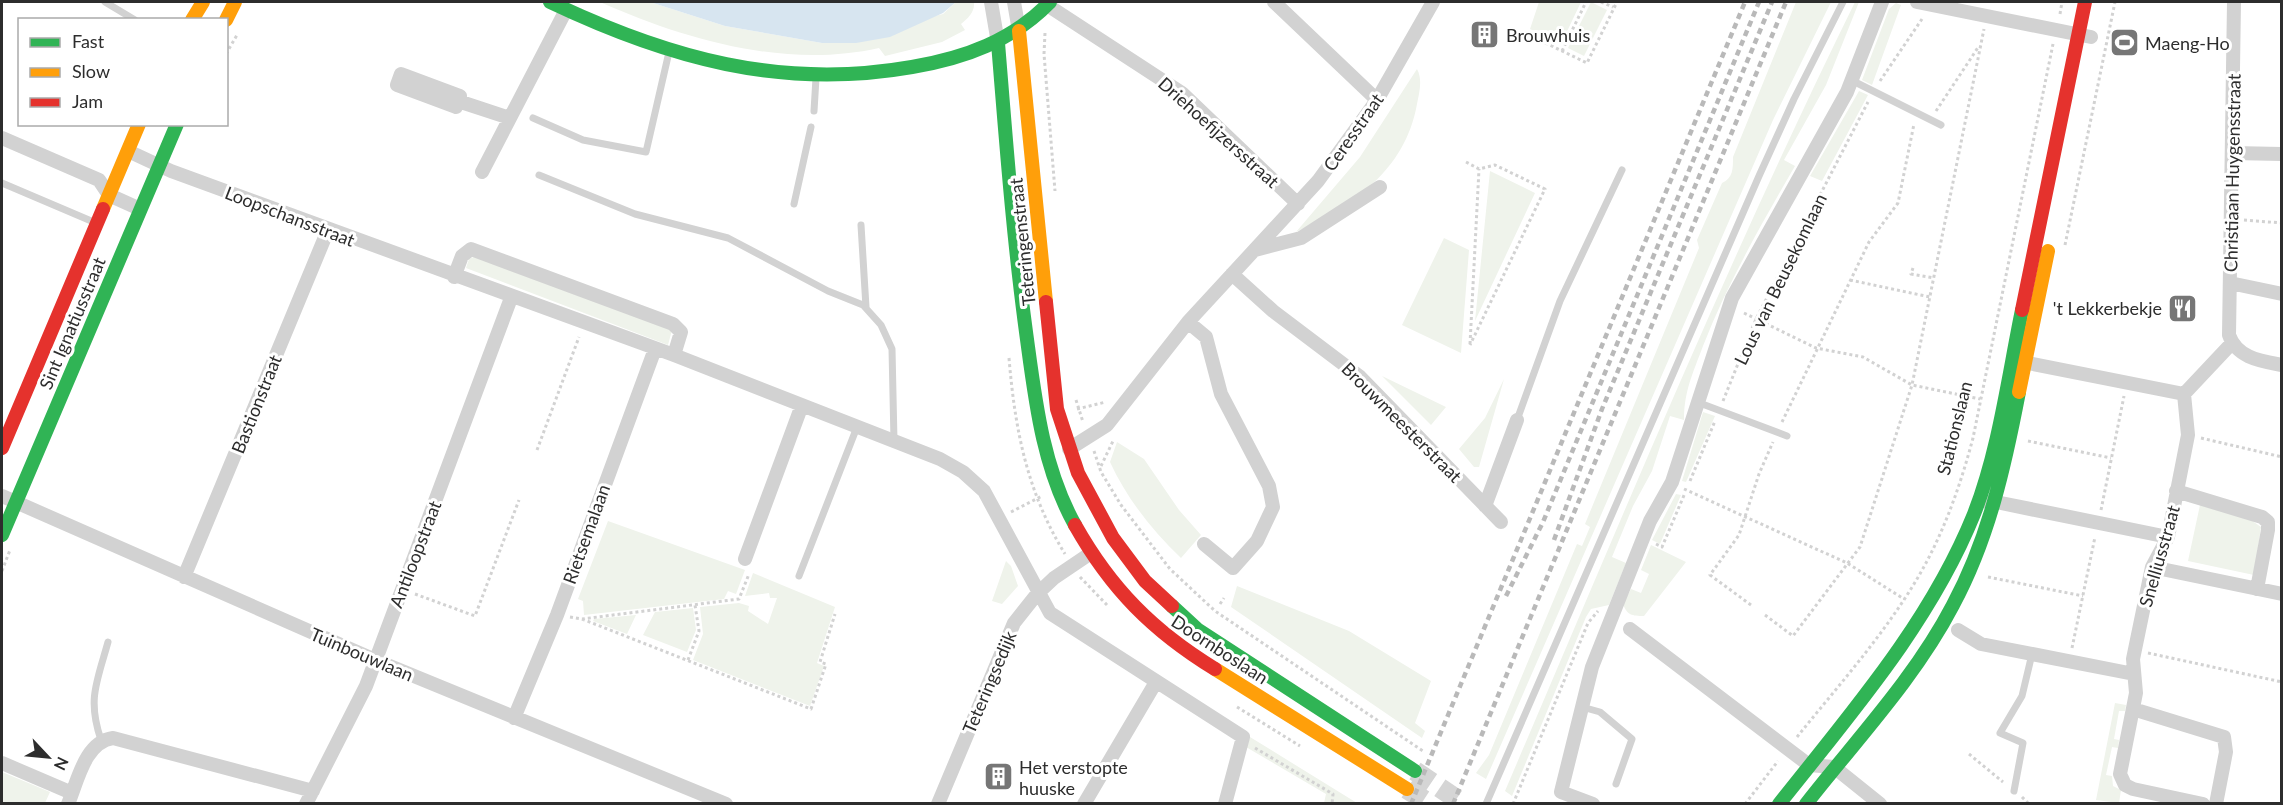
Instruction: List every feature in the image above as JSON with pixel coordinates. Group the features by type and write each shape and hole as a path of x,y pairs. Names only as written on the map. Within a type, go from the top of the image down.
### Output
{"main road":[{"path":"193,18 203,2"},
{"path":"227,18 235,2"},
{"path":"550,2 617,33 669,52 753,71 816,78 908,70 972,55 1008,37 1049,3"},
{"path":"2085,2 2085,36"},
{"path":"1806,804 1928,647 1970,570 1995,502 2018,361 2085,36 2098,2"},
{"name":"Teteringenstraat","path":"1008,37 1057,409 1069,449"},
{"name":"Teteringenstraat","path":"1008,37 1015,250 1034,390 1048,459"},
{"name":"Sint Ignatiusstraat","path":"2,448 138,126"},
{"name":"Sint Ignatiusstraat","path":"2,535 176,126"},
{"path":"1779,804 1911,636 1953,562 1979,503 2018,361"},
{"path":"1048,459 1069,449"},
{"name":"Doornboslaan","path":"1069,449 1087,492 1113,538 1145,580 1181,615 1224,648 1414,771"},
{"name":"Doornboslaan","path":"1048,459 1057,489 1091,553 1127,599 1176,645 1407,789"}],"street":[{"path":"991,2 1008,37"},
{"path":"1008,37 1014,2"},
{"path":"1274,2 1377,100"},
{"name":"Ceresstraat","path":"1069,449 1107,425 1188,322 1318,181 1377,100 1433,2"},
{"name":"Lous van Beusekomlaan","path":"1593,804 1561,792 1592,667 1643,539 1671,483 1728,306 1851,80 1882,2"},
{"name":"Christiaan Huygensstraat","path":"2232,343 2227,318 2230,283 2234,2"},
{"name":"Driehoefijzersstraat","path":"1049,3 1182,93 1298,204"},
{"path":"1923,3 2085,36"},
{"path":"482,172 566,10"},
{"path":"458,101 510,118"},
{"path":"2,138 99,180 109,195 140,209"},
{"name":"Loopschansstraat","path":"128,151 328,230 674,356 940,459 963,472 984,491 1037,594 1050,613 1243,737"},
{"path":"2232,153 2282,154"},
{"path":"1255,250 1301,238 1380,187"},
{"name":"Bastionstraat","path":"184,577 328,230"},
{"path":"454,277 462,256 471,249 673,324 681,332 674,356"},
{"name":"Brouwmeesterstraat","path":"1232,274 1273,311 1359,376 1501,522"},
{"path":"2230,283 2282,294"},
{"name":"Antiloopstraat","path":"310,797 366,686 511,298"},
{"path":"1188,322 1206,337 1221,394 1269,486 1273,507 1257,541 1233,568 1204,544"},
{"path":"2018,361 2184,394 2232,343 2247,357 2282,365"},
{"name":"Rietsemalaan","path":"514,718 557,615 655,349"},
{"name":"Snelliusstraat","path":"2184,394 2188,435 2168,537 2152,567 2135,650 2136,688 2121,768 2121,780 2133,789 2203,804"},
{"path":"745,559 802,405"},
{"path":"1485,506 1517,420"},
{"path":"2176,492 2262,517 2268,522 2257,589"},
{"name":"Tuinbouwlaan","path":"2,496 375,660 726,804"},
{"path":"1979,503 1995,502 2168,537"},
{"name":"Teteringsedijk","path":"938,804 1014,623 1037,594 1091,553"},
{"path":"2152,567 2282,594"},
{"path":"1630,629 1809,765 1834,767 1880,804"},
{"path":"1958,630 1981,644 2134,674"},
{"path":"1084,804 1156,682"},
{"path":"2133,709 2224,737 2226,752 2216,804"},
{"path":"1225,804 1243,737"},
{"path":"2,764 70,799 89,753 101,740 123,739 310,797"},
{"path":"1855,804 1865,791"}],"lane":[{"path":"105,2 132,18"},
{"path":"1486,804 1759,177 1794,99 1843,2"},
{"path":"533,118 583,140 646,152 669,52"},
{"path":"814,111 816,78"},
{"path":"1851,80 1941,125"},
{"path":"794,204 811,127"},
{"path":"1517,420 1560,301 1622,170"},
{"path":"539,175 635,214 728,238 828,291 866,307 881,325 892,349 894,441"},
{"path":"2,183 97,224"},
{"path":"861,225 866,307"},
{"path":"1697,402 1787,436"},
{"path":"799,576 857,427"},
{"path":"101,740 93,716 92,699 108,642"},
{"path":"2014,791 2023,743 2000,732 2022,696 2032,654"},
{"path":"1582,707 1600,712 1632,739 1616,783"}],"path":[{"path":"1562,51 1586,2"},
{"path":"1601,2 1614,8"},
{"path":"1528,35 1587,63 1617,2"},
{"name":"Stationslaan","path":"1745,804 1904,599 1932,550 1956,495 1981,399 2062,2"},
{"name":"Lous van Beusekomlaan","path":"1643,539 1662,547 1756,320 1873,91 1924,15 1923,3"},
{"path":"1765,615 1793,636 1860,547 1912,385 1987,16"},
{"path":"1930,120 1981,43"},
{"path":"1751,605 1710,575 1739,535 1759,474 1816,348 1869,242 1898,203 1916,113"},
{"path":"1466,162 1479,169 1495,165 1545,189 1470,345 1479,169"},
{"path":"2231,219 2282,223"},
{"path":"1861,259 1866,260"},
{"path":"1912,268 1911,274 1934,278"},
{"path":"1850,280 1930,297"},
{"path":"1728,306 1816,348 1863,357 1912,385 1981,399"},
{"path":"537,450 584,324"},
{"path":"2188,435 2282,457"},
{"path":"2024,440 2111,458"},
{"name":"Doornboslaan","path":"1100,467 1121,505 1186,587 1215,611 1423,751"},
{"path":"1026,471 1036,499 1072,566"},
{"path":"1671,483 1746,515 1847,563 1904,599"},
{"path":"999,518 1036,499"},
{"path":"402,589 475,616 519,500"},
{"path":"582,619 739,599 749,572 745,559"},
{"path":"1986,577 2083,596"},
{"path":"1220,604 1224,598"},
{"path":"688,660 699,631 695,604"},
{"path":"1513,804 1588,623 1597,611 1612,615"},
{"path":"557,615 582,619 811,709 826,664 820,662 835,614"},
{"path":"2135,650 2282,682"},
{"path":"1243,737 1245,742 1333,794 1332,804"},
{"path":"1969,754 2029,804"}],"shaded area":[{"path":"600,2 650,2 725,26 822,43 943,14 956,2 974,2 974,6 971,14 961,24 965,30 942,42 885,56 879,48 844,54 808,55 773,53 737,47 667,28"},
{"path":"650,2 956,2 943,13 890,37 856,43 822,43 725,26"},
{"path":"1539,2 1581,2 1561,44 1530,29"},
{"path":"1591,2 1607,10 1584,56 1568,48"},
{"path":"1796,2 1831,2 1773,120 1486,779 1476,773 1489,755 1577,544 1582,546 1590,527 1585,524 1699,248 1697,240 1722,183 1732,173 1733,157"},
{"path":"1855,2 1859,2 1826,85 1784,160 1795,166 1734,276 1703,346 1687,391 1684,420 1670,416 1652,471 1633,506 1612,557 1626,563 1609,605 1591,609 1586,617 1512,796 1505,791 1632,493 1718,295"},
{"path":"1896,3 1901,5 1872,85 1862,80 1889,9"},
{"path":"1417,69 1420,86 1411,128 1388,167 1356,197 1296,232 1360,157"},
{"path":"1859,91 1868,95 1822,181 1810,176"},
{"path":"1490,171 1535,193 1475,321"},
{"path":"1444,238 1469,250 1461,353 1402,325"},
{"path":"476,256 672,330 668,345 466,268 469,259"},
{"path":"1382,376 1446,407 1431,425"},
{"path":"1504,379 1479,467 1474,467 1459,449 1485,418"},
{"path":"1703,412 1715,416 1686,482 1682,481"},
{"path":"1117,442 1144,459 1179,510 1201,535 1181,558 1141,513 1124,489 1110,462"},
{"path":"1676,494 1681,495 1660,544 1652,540"},
{"path":"2200,505 2251,520 2261,527 2254,575 2188,561"},
{"path":"608,521 745,570 736,594 728,591 724,599 584,615 583,601 578,599"},
{"path":"1651,545 1686,562 1644,616 1633,615 1626,611 1623,604 1631,589 1641,593 1649,574 1641,570"},
{"path":"1006,561 1011,566 1018,586 1002,604 992,601"},
{"path":"753,573 835,607 817,663 824,666 810,706 693,660 703,634 700,607 739,603 749,606 748,611 768,624 777,598 770,598 769,593 745,596"},
{"path":"1237,586 1349,631 1431,681 1415,723 1425,731 1422,738 1231,607"},
{"path":"693,608 696,630 687,652 643,635 655,612"},
{"path":"636,615 627,634 593,621 594,619"},
{"path":"2115,703 2126,705 2125,711 2119,711 2114,739 2119,740 2118,748 2112,747 2106,775 2112,776 2113,786 2121,790 2119,803 2096,800"},
{"path":"1250,737 1357,803 1324,803 1326,794 1246,747"},
{"path":"2,772 50,792 45,803 2,803"}],"tunnel":[{"path":"1415,771 1464,804"},
{"path":"1407,789 1430,804"}],"railway":[{"path":"1411,804 1745,2"},
{"path":"1506,596 1543,522 1759,2"},
{"path":"1554,540 1602,409 1772,2"},
{"path":"1453,804 1786,2"}],"traffic: fast":[{"path":"550,2 594,22 682,53 726,64 771,71 817,74 864,73 951,59 1004,37 1035,16 1050,2"},
{"path":"998,43 1017,260 1037,407 1047,455 1075,525"},
{"path":"2,535 176,126"},
{"path":"1779,804 1887,666 1912,630 1956,554 1974,514 1990,465 2022,310"},
{"path":"1806,804 1884,708 1921,658 1966,580 1994,501 2019,392"},
{"path":"1172,606 1197,629 1415,771"}],"traffic: slow":[{"path":"193,18 203,2"},
{"path":"227,18 235,2"},
{"path":"1019,31 1046,302"},
{"path":"103,209 138,126"},
{"path":"2019,392 2048,251"},
{"path":"1215,669 1407,789"}],"traffic: jam":[{"path":"2022,310 2085,2"},
{"path":"2,448 103,209"},
{"path":"1046,302 1057,409 1078,473 1113,538 1145,581 1172,606"},
{"path":"1075,525 1103,569 1135,607 1172,639 1215,669"}],"place":[{"name":"Brouwhuis","path":"1485,35"},
{"name":"Maeng-Ho","path":"2124,43"},
{"name":"'t Lekkerbekje","path":"2183,308"},
{"name":"Het verstopte huuske","path":"998,777"}]}
